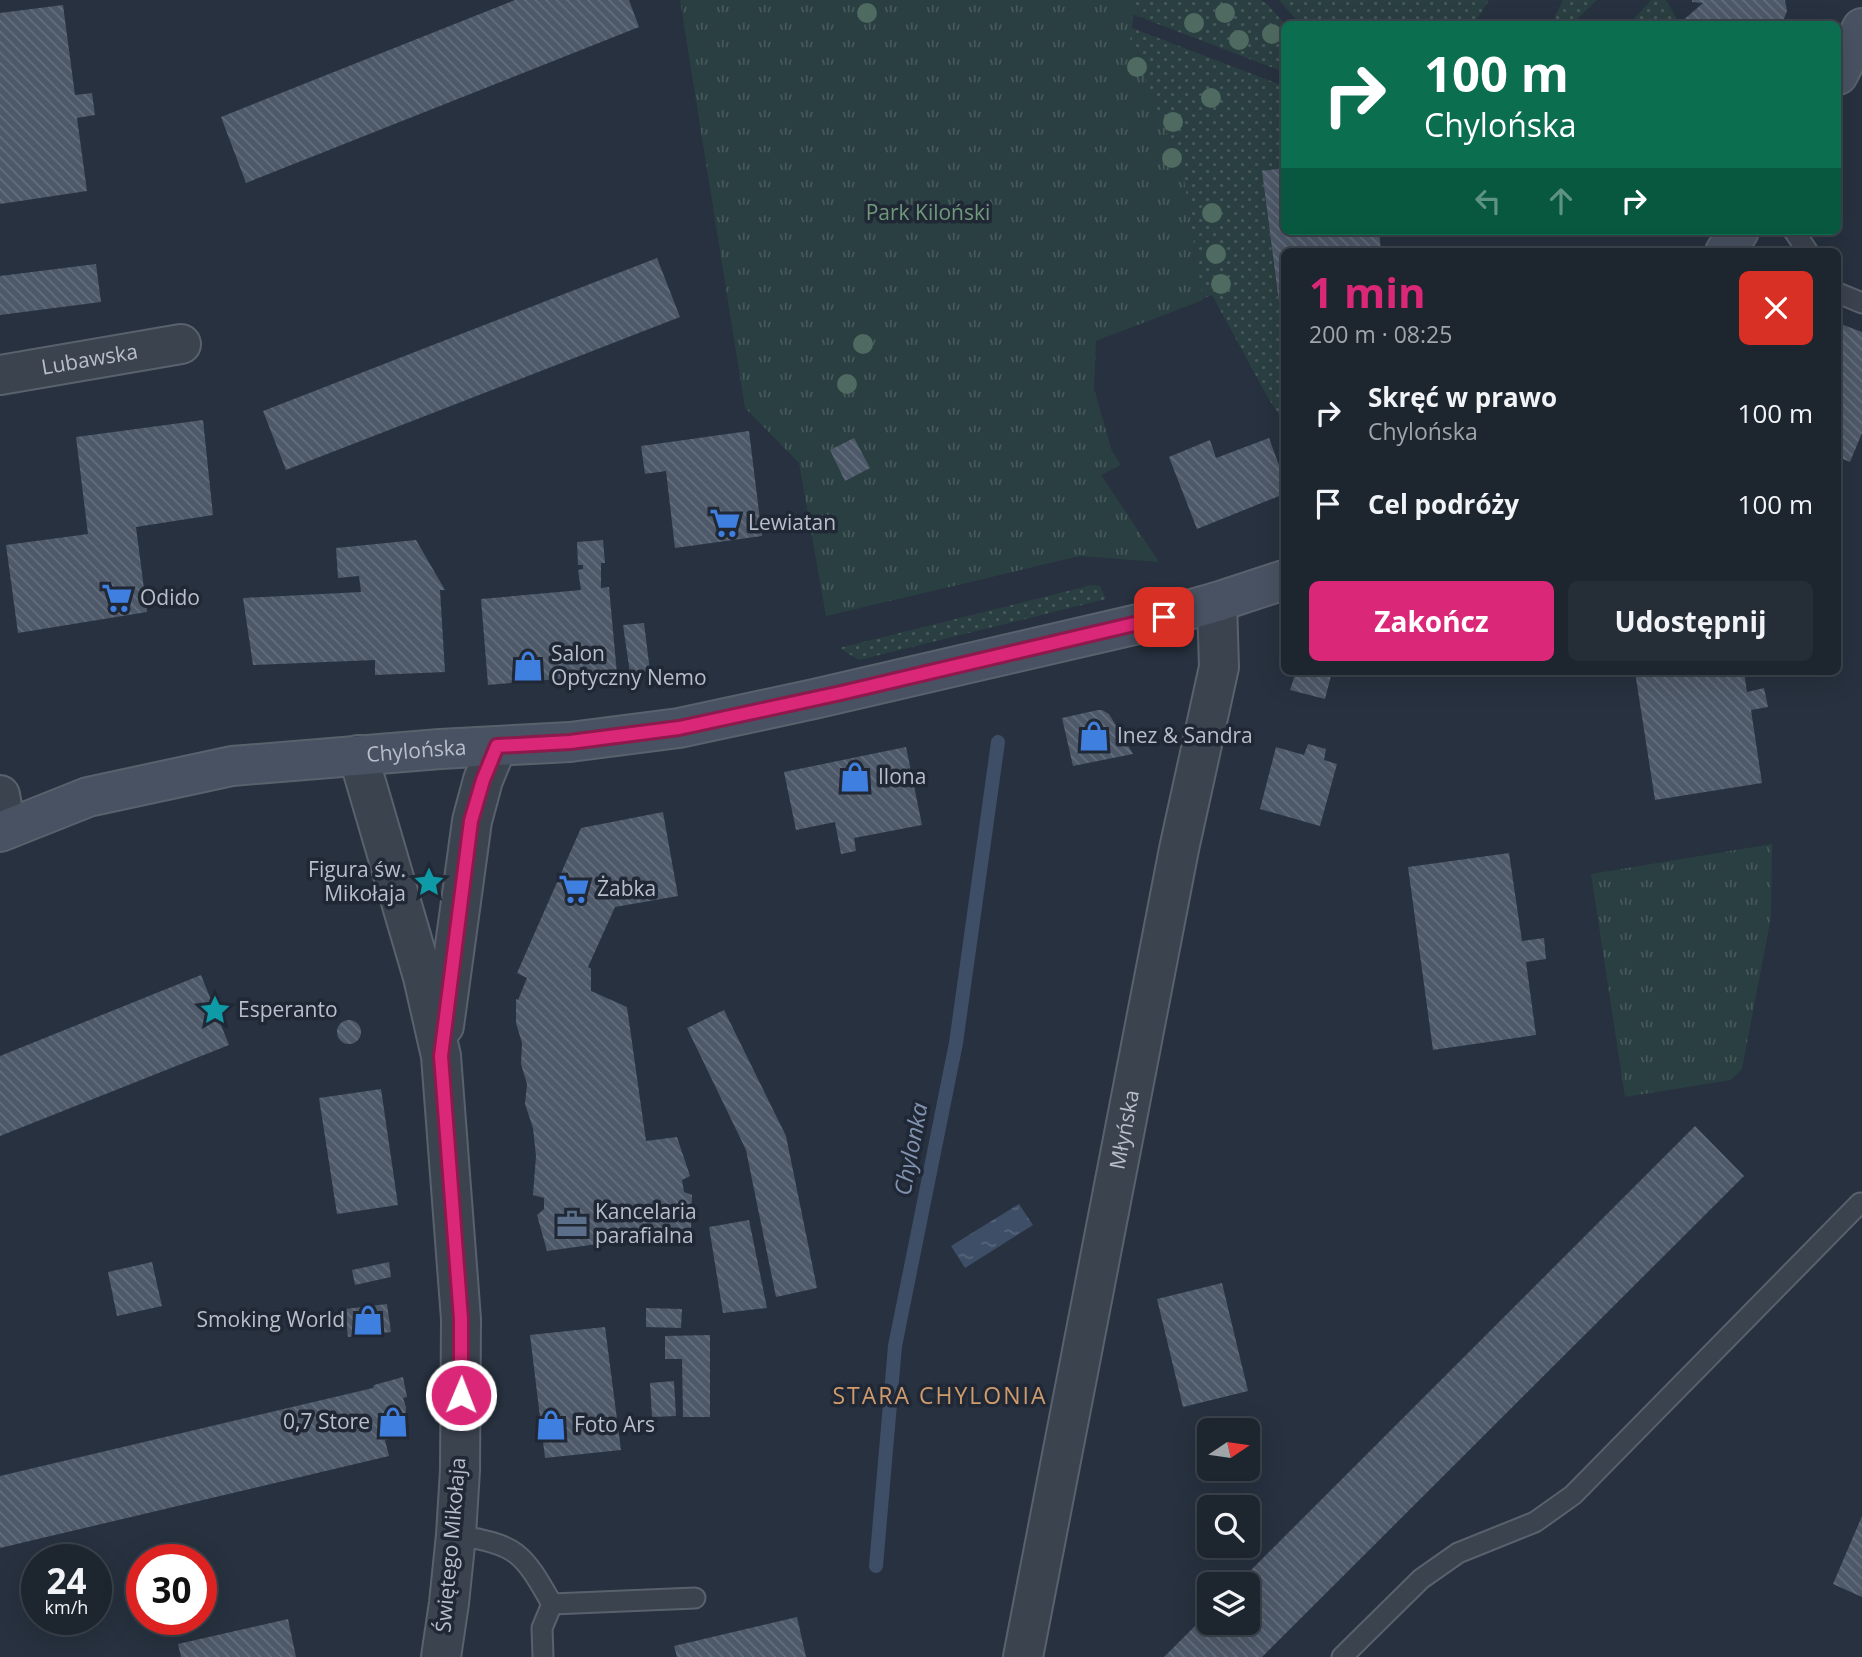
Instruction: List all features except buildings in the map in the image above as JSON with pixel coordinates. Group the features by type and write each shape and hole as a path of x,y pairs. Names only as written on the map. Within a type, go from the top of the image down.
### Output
{"street":[{"path":"1841,69 1862,28"},
{"name":"Lubawska","path":"0,375 181,344"},
{"name":"Chylońska","path":"2,819 88,797 232,766 440,749 570,742 679,728 1097,634 1217,602 1281,581"},
{"name":"Młyńska","path":"1023,1657 1179,849 1219,667 1217,602"},
{"name":"Świętego Mikołaja","path":"441,1056 471,821 497,746"},
{"name":"Świętego Mikołaja","path":"358,755 423,977 441,1056 461,1319 460,1470 456,1535 441,1657"}],"lane":[{"path":"1841,294 1862,303"},
{"path":"1342,1657 1421,1579 1458,1553 1535,1522 1573,1495 1860,1203"},
{"path":"456,1535 484,1539 521,1556 552,1604"},
{"path":"552,1604 695,1598"},
{"path":"543,1657 542,1628 552,1604"}],"green space":[{"name":"Park Kiloński","path":"680,0 1136,0 1130,41 1183,173 1203,300 1096,341 1094,389 1112,451 1121,465 1101,475 1159,562 1080,556 826,616 799,463 745,408"},
{"path":"1118,0 1261,0 1282,21 1281,71 1116,8"},
{"path":"1279,0 1489,0 1476,21 1297,21"},
{"path":"1563,0 1597,0 1575,21 1555,21"},
{"path":"1651,0 1666,0 1677,19 1674,21 1632,21"},
{"path":"1111,20 1281,85 1281,169 1262,172 1281,322 1281,418 1212,295 1144,322"},
{"path":"1092,585 1100,586 1106,599 859,660 839,648"},
{"path":"1772,844 1771,917 1742,1069 1731,1080 1625,1097 1591,874"}],"water":[{"path":"1019,1204 1033,1225 965,1268 951,1246"}],"waterway":[{"name":"Chylonka","path":"876,1566 895,1346 956,1043 998,742"}],"place":[{"name":"Lewiatan","path":"725,523"},
{"name":"Odido","path":"117,598"},
{"name":"Salon Optyczny Nemo","path":"528,666"},
{"name":"Inez & Sandra","path":"1094,736"},
{"name":"Ilona","path":"855,777"},
{"name":"Figura św. Mikołaja","path":"429,882"},
{"name":"Żabka","path":"574,889"},
{"name":"Esperanto","path":"215,1010"},
{"name":"Kancelaria parafialna","path":"572,1224"},
{"name":"Smoking World","path":"368,1320"},
{"name":"0,7 Store","path":"393,1422"},
{"name":"Foto Ars","path":"551,1425"}],"district":[{"name":"STARA CHYLONIA","path":"940,1396"}],"route":[{"path":"461,1395 461,1319 441,1056 471,821 497,746 570,742 679,728 1164,617"}]}
